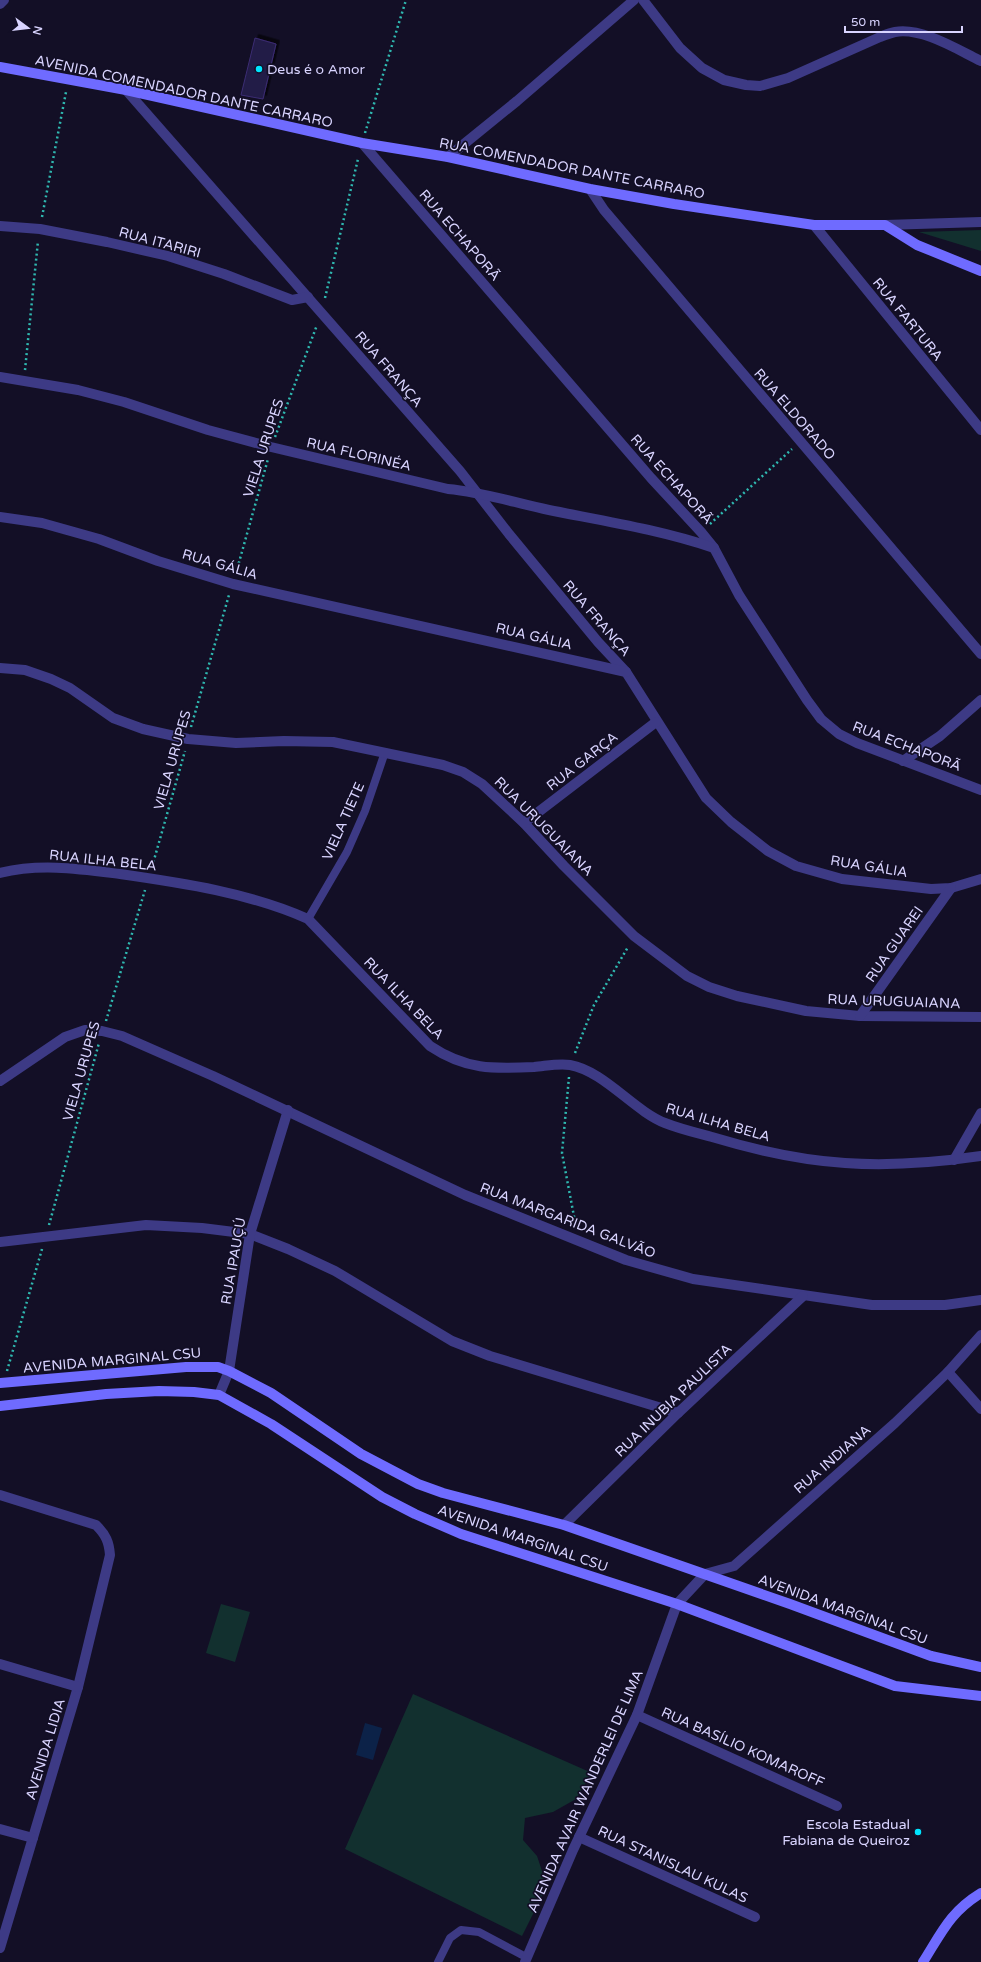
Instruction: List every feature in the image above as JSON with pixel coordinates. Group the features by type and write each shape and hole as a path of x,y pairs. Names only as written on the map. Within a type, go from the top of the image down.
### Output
{"main road":[{"name":"AVENIDA COMENDADOR DANTE CARRARO","path":"0,67 126,90 362,143"},
{"name":"RUA COMENDADOR DANTE CARRARO","path":"362,143 448,157 590,189 674,204 814,225 885,225"},
{"path":"885,225 917,245 981,271"},
{"name":"AVENIDA MARGINAL CSU","path":"2,1383 186,1367 206,1366 229,1370 271,1393 361,1454 418,1484 443,1493 564,1525 705,1574 931,1656 980,1670"},
{"name":"AVENIDA MARGINAL CSU","path":"0,1406 106,1394 160,1391 194,1392 219,1395 271,1424 357,1482 415,1514 461,1534 677,1604 895,1686 981,1696"},
{"path":"923,1962 950,1919 968,1901 981,1893"}],"street":[{"path":"0,4 4,0"},
{"path":"448,157 517,101 634,0"},
{"path":"643,0 680,48 702,68 724,80 746,85 760,86 788,78 880,37 896,32 915,33 936,39 981,61"},
{"name":"RUA FRANÇA","path":"126,90 322,313 476,492 508,534 583,624 626,672"},
{"name":"RUA ECHAPORÃ","path":"362,143 646,472 714,548 738,595 756,619 806,700 821,719 845,737 903,761 981,790"},
{"name":"RUA ELDORADO","path":"590,189 604,210 799,442 851,500 981,654"},
{"path":"885,225 981,222"},
{"name":"RUA FARTURA","path":"814,225 981,430"},
{"name":"RUA ITARIRI","path":"0,226 40,229 168,256 224,274 292,300 308,297"},
{"name":"RUA FLORINÉA","path":"0,377 78,390 124,402 208,430 271,447 448,489 476,492 524,505 682,537 714,548"},
{"name":"RUA GÁLIA","path":"0,517 42,522 99,539 233,584 626,672 647,703 656,722 706,798 730,822 768,851 796,866 842,879 931,889 951,888 981,879"},
{"name":"RUA URUGUAIANA","path":"0,668 25,670 51,679 70,688 113,718 143,729 188,739 236,743 284,741 333,742 443,765 463,772 482,784 524,823 564,866 634,936 687,976 709,987 737,996 806,1011 860,1016 981,1017"},
{"path":"903,761 940,736 981,700"},
{"name":"RUA GARÇA","path":"524,823 656,722"},
{"name":"RUA ILHA BELA","path":"0,873 19,868 62,867 149,878 252,900 284,909 308,919 430,1046 442,1054 464,1063 492,1069 570,1065 597,1077 621,1093 649,1115 666,1124 757,1150 850,1163 954,1160 981,1156"},
{"name":"RUA GUAREI","path":"860,1016 951,888"},
{"name":"RUA MARGARIDA GALVÃO","path":"0,1082 65,1037 85,1030 102,1031 122,1036 260,1097 465,1195 626,1260 693,1279 872,1305 944,1305 981,1300"},
{"name":"RUA IPAUÇÚ","path":"219,1395 229,1370 250,1234 288,1110"},
{"path":"954,1160 981,1113"},
{"path":"0,1242 146,1225 202,1228 250,1234 288,1249 335,1271 452,1341 490,1356 678,1413"},
{"name":"RUA INUBIA PAULISTA","path":"564,1525 678,1413 803,1296"},
{"name":"RUA INDIANA","path":"705,1574 734,1566 895,1422 948,1372 981,1335"},
{"path":"948,1372 981,1409"},
{"name":"AVENIDA LIDIA","path":"0,1495 96,1525 104,1533 109,1544 110,1555 78,1686 0,1948"},
{"name":"AVENIDA AVAIR WANDERLEI DE LIMA","path":"525,1960 579,1836 637,1715 677,1604 692,1590 705,1574"},
{"path":"0,1664 78,1686"},
{"name":"RUA BASÍLIO KOMAROFF","path":"637,1715 837,1806"},
{"path":"0,1829 33,1838"},
{"name":"RUA STANISLAU KULAS","path":"579,1836 755,1917"}],"lane":[{"name":"VIELA TIETE","path":"308,919 347,852 365,810 385,752"},
{"path":"438,1962 450,1938 461,1930 479,1932 525,1960"}],"path":[{"name":"VIELA URUPES","path":"2,1383 46,1237 102,1031 149,878 271,447 322,313 362,143 406,0"},
{"path":"701,532 799,442"},
{"path":"579,1241 562,1153 570,1065 594,1006 634,936"}],"green space":[{"path":"981,230 981,251 919,232"},
{"path":"221,1604 250,1612 235,1662 206,1653"},
{"path":"413,1694 592,1773 576,1799 553,1812 525,1818 523,1840 537,1856 547,1886 522,1936 345,1849"}],"water":[{"path":"365,1723 382,1728 373,1760 356,1755"}],"building":[{"name":"Deus é o Amor","path":"255,38 276,44 263,99 241,95"}],"place":[{"name":"Deus é o Amor","path":"259,69"},
{"name":"Escola Estadual Fabiana de Queiroz","path":"918,1832"}]}
